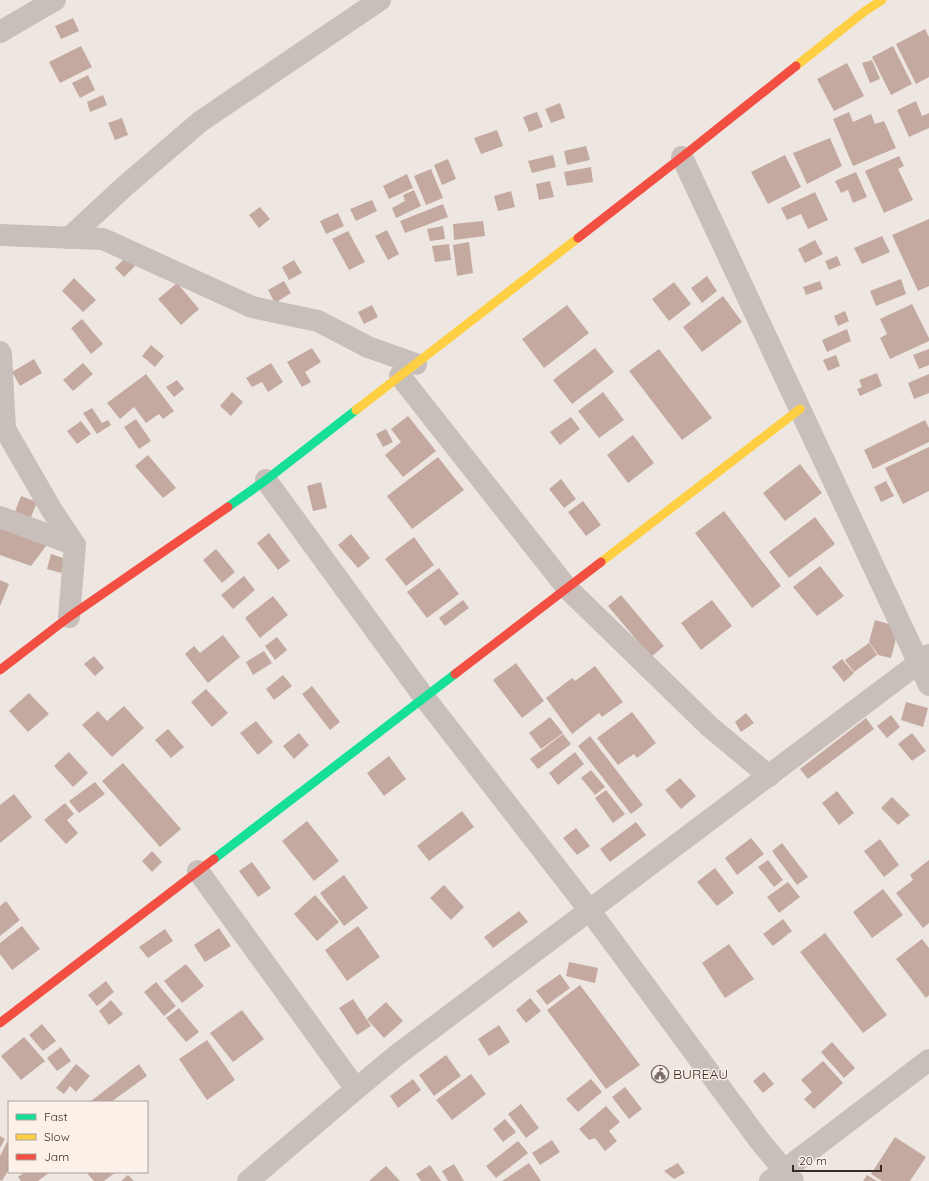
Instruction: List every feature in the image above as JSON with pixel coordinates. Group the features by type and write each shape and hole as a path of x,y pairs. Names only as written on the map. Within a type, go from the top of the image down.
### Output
{"street":[{"path":"0,32 55,0"},
{"path":"69,238 125,186 201,121 380,0"},
{"path":"0,670 69,617 266,480 682,157 865,11 882,0"},
{"path":"682,157 800,409 924,659 929,685"},
{"path":"0,235 103,239 252,307 318,321 408,370 567,588 710,727 769,776"},
{"path":"0,352 5,429 51,509 75,545 69,617"},
{"path":"0,1023 800,409"},
{"path":"266,480 424,698 590,911 755,1134 782,1177 929,1060"},
{"path":"0,517 75,545"},
{"path":"248,1181 397,1056 924,659"},
{"path":"198,871 356,1089"}],"building":[{"path":"73,18 79,31 61,39 55,26"},
{"path":"925,29 929,37 929,77 916,84 896,44"},
{"path":"81,46 92,67 60,83 49,62"},
{"path":"893,46 912,84 891,95 872,57"},
{"path":"872,60 880,79 870,83 862,63"},
{"path":"847,63 864,96 834,111 817,79"},
{"path":"88,75 95,90 80,98 72,83"},
{"path":"103,95 107,105 90,112 87,102"},
{"path":"916,101 922,116 929,113 929,128 909,137 897,110"},
{"path":"560,103 565,118 551,123 545,109"},
{"path":"537,112 543,127 529,132 523,117"},
{"path":"849,112 853,122 871,114 875,124 884,121 896,148 853,166 833,119"},
{"path":"122,118 128,135 115,140 108,123"},
{"path":"497,130 503,146 481,154 474,138"},
{"path":"830,138 842,166 807,184 793,153"},
{"path":"586,146 590,160 567,165 564,151"},
{"path":"553,155 556,167 532,173 528,161"},
{"path":"785,155 801,187 768,204 751,172"},
{"path":"899,156 904,166 898,169 913,200 884,213 865,171"},
{"path":"448,159 456,179 442,185 434,165"},
{"path":"591,167 593,182 567,186 564,172"},
{"path":"431,169 443,198 426,205 414,176"},
{"path":"856,172 867,197 853,203 848,190 841,193 835,181"},
{"path":"407,174 413,188 389,199 383,186"},
{"path":"550,181 554,197 539,200 536,184"},
{"path":"414,190 421,206 396,218 392,208 405,201 403,195"},
{"path":"511,191 515,207 498,211 494,196"},
{"path":"815,192 828,220 808,229 801,214 787,220 781,208"},
{"path":"372,200 377,211 356,221 350,209"},
{"path":"443,204 448,217 405,233 400,221"},
{"path":"260,207 270,219 259,228 249,215"},
{"path":"338,213 344,226 326,234 320,221"},
{"path":"929,219 929,286 918,291 892,235"},
{"path":"483,221 485,236 454,240 453,224"},
{"path":"443,226 445,239 430,241 427,229"},
{"path":"387,230 399,254 388,260 375,236"},
{"path":"348,231 365,262 349,270 332,239"},
{"path":"882,236 890,252 862,264 854,248"},
{"path":"815,240 823,254 805,263 798,249"},
{"path":"469,242 473,273 457,276 453,245"},
{"path":"449,244 451,260 435,262 432,246"},
{"path":"837,256 841,265 829,270 825,261"},
{"path":"126,257 135,266 124,277 115,268"},
{"path":"294,260 302,273 289,280 282,267"},
{"path":"707,276 717,291 702,303 691,288"},
{"path":"74,278 96,300 83,312 62,291"},
{"path":"901,279 906,294 876,306 870,291"},
{"path":"284,281 291,293 275,303 268,290"},
{"path":"820,281 823,289 806,295 803,287"},
{"path":"674,282 691,304 669,321 652,299"},
{"path":"177,283 199,309 181,325 158,299"},
{"path":"723,296 742,322 702,352 683,327"},
{"path":"912,304 929,338 929,341 890,359 880,338 887,334 880,319"},
{"path":"372,305 378,317 364,324 358,312"},
{"path":"567,305 589,333 544,368 522,339"},
{"path":"845,311 849,321 838,326 834,316"},
{"path":"82,319 103,344 91,354 71,328"},
{"path":"847,329 851,341 827,352 822,340"},
{"path":"151,345 164,356 155,367 142,356"},
{"path":"312,348 321,362 305,372 311,382 302,387 287,362"},
{"path":"595,348 614,372 572,404 553,380"},
{"path":"659,349 712,418 682,440 629,371"},
{"path":"929,349 929,365 919,369 913,355"},
{"path":"836,355 840,366 828,371 823,360"},
{"path":"34,359 42,373 20,386 12,372"},
{"path":"83,363 93,374 73,391 63,380"},
{"path":"271,363 283,382 268,392 262,382 252,387 246,378"},
{"path":"877,373 882,386 860,396 857,389 862,387 859,380"},
{"path":"146,374 174,411 163,419 159,414 146,423 134,407 120,419 107,403"},
{"path":"929,374 929,393 914,399 908,383"},
{"path":"177,380 184,389 174,397 166,387"},
{"path":"232,392 243,402 231,416 220,406"},
{"path":"603,392 624,420 599,438 578,411"},
{"path":"92,408 102,423 108,420 111,425 97,434 83,413"},
{"path":"408,416 436,451 403,477 385,455 401,442 391,429"},
{"path":"571,417 580,429 560,445 550,432"},
{"path":"136,419 151,441 139,449 124,427"},
{"path":"925,420 929,428 929,442 873,469 864,450"},
{"path":"81,421 91,434 77,444 67,431"},
{"path":"386,429 393,442 383,447 376,434"},
{"path":"633,435 654,463 628,483 607,455"},
{"path":"929,447 929,491 903,504 885,468"},
{"path":"148,455 176,488 163,498 135,466"},
{"path":"438,457 464,490 412,529 387,496"},
{"path":"800,464 822,493 785,521 763,493"},
{"path":"561,479 576,499 564,508 549,489"},
{"path":"886,481 894,496 881,502 874,487"},
{"path":"321,482 327,508 313,511 307,486"},
{"path":"21,496 37,502 30,520 14,514"},
{"path":"583,501 601,525 586,536 568,512"},
{"path":"724,511 781,586 752,608 695,533"},
{"path":"815,517 835,544 789,578 769,552"},
{"path":"0,526 49,542 31,566 0,555"},
{"path":"269,533 290,561 278,570 257,543"},
{"path":"351,534 370,558 358,568 338,545"},
{"path":"414,537 434,565 406,586 385,559"},
{"path":"216,549 235,572 222,583 203,560"},
{"path":"51,554 66,559 61,573 47,569"},
{"path":"820,566 844,596 817,616 793,587"},
{"path":"439,568 459,594 427,618 407,592"},
{"path":"244,576 255,590 233,609 221,595"},
{"path":"0,580 9,584 0,606"},
{"path":"621,595 664,646 651,657 608,606"},
{"path":"273,596 288,615 260,638 245,618"},
{"path":"463,600 469,608 445,626 439,618"},
{"path":"712,600 732,626 701,650 681,623"},
{"path":"875,620 899,627 891,658 878,655 869,642"},
{"path":"223,635 240,657 208,683 185,654 194,646 200,653"},
{"path":"277,637 287,650 275,660 265,646"},
{"path":"869,643 877,655 854,672 845,660"},
{"path":"264,651 272,663 253,675 246,662"},
{"path":"94,656 104,668 95,676 84,664"},
{"path":"842,659 854,673 844,682 832,667"},
{"path":"516,663 544,701 522,718 493,680"},
{"path":"595,666 623,702 602,717 599,713 572,734 546,698 572,678 575,681"},
{"path":"283,675 292,686 274,700 266,689"},
{"path":"312,686 340,722 330,730 302,694"},
{"path":"206,689 228,713 212,727 191,702"},
{"path":"29,693 49,714 28,732 9,711"},
{"path":"906,702 928,708 923,727 901,720"},
{"path":"124,706 144,728 112,757 82,725 98,711 107,721"},
{"path":"632,712 656,743 637,758 634,754 618,765 597,738"},
{"path":"746,713 754,723 741,732 735,722"},
{"path":"891,715 900,727 887,738 877,726"},
{"path":"550,717 563,733 541,749 529,733"},
{"path":"866,718 874,729 808,779 800,769"},
{"path":"256,721 273,742 258,755 240,733"},
{"path":"168,729 184,747 171,758 155,740"},
{"path":"299,733 309,745 294,759 283,746"},
{"path":"912,733 926,751 912,761 898,744"},
{"path":"563,734 571,744 538,769 530,759"},
{"path":"590,736 643,805 631,814 578,746"},
{"path":"69,752 88,773 73,787 54,766"},
{"path":"575,752 584,764 558,785 549,773"},
{"path":"389,756 406,779 384,796 367,773"},
{"path":"123,763 181,829 160,847 102,781"},
{"path":"591,770 605,787 595,795 581,778"},
{"path":"680,778 696,796 681,809 665,790"},
{"path":"95,782 105,794 79,813 69,801"},
{"path":"606,790 625,814 613,823 595,798"},
{"path":"837,791 854,813 839,825 822,803"},
{"path":"14,794 32,817 0,843 0,805"},
{"path":"892,797 910,815 898,825 881,808"},
{"path":"65,803 74,814 67,820 78,833 66,844 44,820"},
{"path":"462,811 474,827 429,861 417,846"},
{"path":"307,821 339,861 314,881 282,841"},
{"path":"636,822 646,835 610,862 600,849"},
{"path":"576,828 590,846 577,855 563,838"},
{"path":"751,838 764,854 737,875 725,858"},
{"path":"880,839 899,865 884,877 864,851"},
{"path":"782,843 808,877 797,885 772,851"},
{"path":"152,851 162,862 152,872 142,861"},
{"path":"768,860 783,880 774,887 758,867"},
{"path":"929,860 929,923 923,928 896,893 913,880 910,875"},
{"path":"252,862 271,888 258,897 239,871"},
{"path":"715,868 734,893 717,906 697,882"},
{"path":"344,875 368,908 344,926 320,893"},
{"path":"788,882 800,897 779,913 767,897"},
{"path":"444,885 464,907 451,920 430,898"},
{"path":"883,889 903,915 872,938 853,912"},
{"path":"315,895 339,922 317,941 294,914"},
{"path":"6,901 20,920 0,936 0,906"},
{"path":"519,911 528,922 493,948 484,937"},
{"path":"783,919 792,931 773,946 763,934"},
{"path":"22,926 40,949 12,970 0,954 0,943"},
{"path":"358,926 380,957 347,981 325,950"},
{"path":"219,928 231,946 205,962 194,945"},
{"path":"165,929 173,941 148,958 139,947"},
{"path":"825,933 887,1015 863,1033 800,952"},
{"path":"922,939 929,948 929,995 926,998 896,959"},
{"path":"729,944 754,979 725,998 702,963"},
{"path":"569,962 598,968 595,983 566,976"},
{"path":"186,964 204,986 182,1003 164,981"},
{"path":"560,974 570,988 547,1005 536,991"},
{"path":"106,981 114,992 97,1006 88,995"},
{"path":"156,982 176,1006 164,1016 144,992"},
{"path":"580,985 640,1065 606,1089 547,1010"},
{"path":"530,998 541,1011 526,1023 516,1010"},
{"path":"353,999 371,1026 357,1035 339,1008"},
{"path":"111,1000 123,1014 109,1025 99,1011"},
{"path":"386,1002 403,1021 384,1038 367,1019"},
{"path":"179,1008 199,1032 186,1042 166,1018"},
{"path":"242,1010 264,1039 233,1062 210,1033"},
{"path":"42,1024 56,1041 43,1051 29,1035"},
{"path":"499,1025 510,1042 489,1056 478,1039"},
{"path":"24,1037 45,1061 21,1080 1,1056"},
{"path":"207,1040 235,1080 207,1100 179,1059"},
{"path":"832,1042 855,1068 844,1078 821,1052"},
{"path":"61,1047 71,1061 57,1071 47,1058"},
{"path":"446,1055 461,1076 434,1096 419,1075"},
{"path":"823,1061 843,1083 814,1109 804,1099 812,1092 801,1080"},
{"path":"76,1064 90,1076 76,1092 70,1086 64,1094 56,1088"},
{"path":"139,1064 147,1076 112,1101 91,1101"},
{"path":"764,1072 774,1084 763,1093 753,1081"},
{"path":"471,1074 486,1094 452,1120 436,1100"},
{"path":"413,1079 421,1090 398,1108 390,1096"},
{"path":"591,1079 602,1092 578,1112 566,1099"},
{"path":"625,1087 642,1109 629,1119 612,1097"},
{"path":"521,1104 539,1128 526,1138 508,1114"},
{"path":"606,1106 620,1122 609,1131 617,1141 605,1151 595,1138 589,1140 579,1129"},
{"path":"505,1119 516,1132 503,1142 493,1129"},
{"path":"0,1136 5,1139 0,1148"},
{"path":"895,1137 926,1157 910,1181 882,1181 871,1174"},
{"path":"552,1140 560,1152 540,1165 532,1153"},
{"path":"518,1141 528,1153 496,1178 486,1166"},
{"path":"8,1142 8,1171 2,1181 0,1180 0,1156"},
{"path":"529,1163 541,1181 502,1181"},
{"path":"678,1163 685,1173 674,1179 664,1171"},
{"path":"454,1164 464,1181 448,1181 442,1171"},
{"path":"430,1165 441,1181 421,1181 416,1174"},
{"path":"386,1166 400,1181 369,1181"},
{"path":"24,1173 49,1173 38,1181 21,1181 18,1177"},
{"path":"87,1173 115,1173 104,1181 94,1181"},
{"path":"128,1175 134,1181 121,1181"},
{"path":"867,1175 877,1181 863,1181"}],"traffic: fast":[{"path":"228,507 266,480 356,410"},
{"path":"214,859 455,674"}],"traffic: slow":[{"path":"796,66 865,11 882,0"},
{"path":"356,410 578,238"},
{"path":"601,562 800,409"}],"traffic: jam":[{"path":"578,238 796,66"},
{"path":"0,670 69,617 228,507"},
{"path":"455,674 601,562"},
{"path":"0,1023 214,859"}],"place":[{"name":"BUREAU","path":"660,1074"}]}
